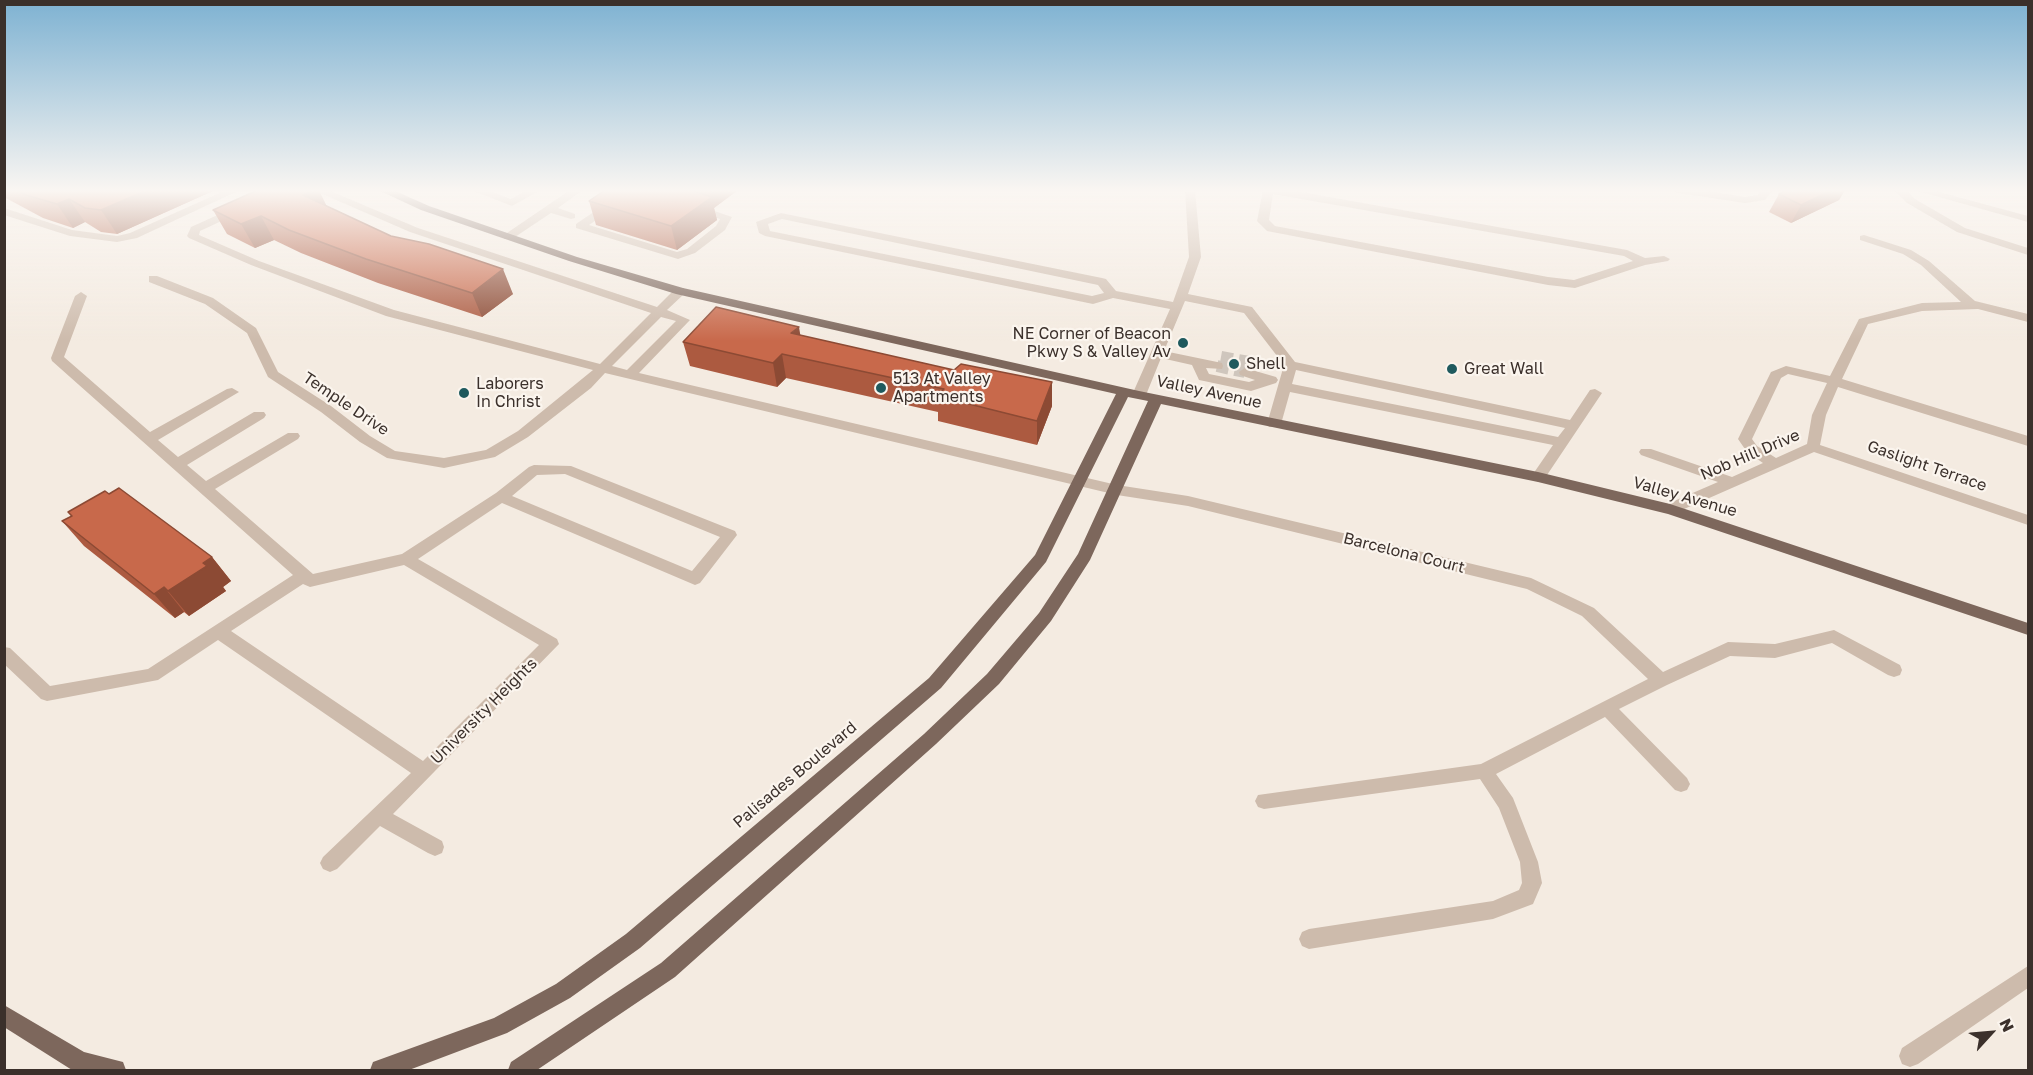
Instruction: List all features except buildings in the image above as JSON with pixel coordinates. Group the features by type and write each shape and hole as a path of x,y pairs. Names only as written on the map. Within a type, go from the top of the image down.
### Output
{"main road":[{"name":"Valley Avenue","path":"517,240 680,291 1140,396 1538,477 1670,509 2028,628"},
{"name":"Palisades Boulevard","path":"381,1071 500,1026 563,991 651,926 935,683 1041,558 1081,481 1140,396"},
{"path":"519,1071 668,970 930,739 993,679 1045,617 1085,555 1117,490 1140,396"},
{"path":"4,1015 80,1062 115,1071"}],"street":[{"name":"Barcelona Court","path":"203,240 255,263 390,313 601,368 1117,490 1188,501 1531,584 1588,612 1661,680"},
{"path":"445,240 684,320 630,375"},
{"path":"624,240 678,256 691,251 705,240"},
{"path":"805,240 1094,300 1112,294 1248,310 1291,365 1574,425"},
{"path":"900,240 1102,282 1112,294"},
{"path":"1140,396 1195,257 1194,240"},
{"path":"1321,240 1575,284 1643,262 1664,259"},
{"path":"1554,240 1627,253 1643,262"},
{"path":"1870,240 1906,252 1925,263 1972,305"},
{"path":"1992,240 2028,252"},
{"name":"Temple Drive","path":"153,279 208,301 252,331 273,374 326,409 365,439 392,455 444,463 490,453 523,434 586,385 680,291"},
{"path":"81,296 57,358 310,581 406,559 501,497 534,470 566,470 730,535 695,579 501,497"},
{"name":"Nob Hill Drive","path":"1670,509 1813,447 1819,415 1863,322 1922,308 1972,305 2028,318"},
{"path":"1157,353 1197,361 1219,361"},
{"path":"1197,361 1204,377 1251,387 1267,379"},
{"path":"1274,424 1291,365"},
{"path":"1247,367 1285,386 1561,442"},
{"path":"1774,464 1746,444 1745,439 1776,375 1786,370 1834,381 2028,441"},
{"path":"149,439 232,392"},
{"path":"1538,477 1595,393"},
{"path":"177,464 259,415"},
{"path":"205,488 292,436"},
{"name":"Gaslight Terrace","path":"1813,447 2028,520"},
{"path":"1646,452 1732,482"},
{"name":"University Heights","path":"218,631 424,771 551,644 406,559"},
{"path":"4,653 47,694 152,675 304,575"},
{"path":"1264,801 1484,771 1661,680 1728,649 1775,651 1834,636 1894,670"},
{"path":"1607,708 1681,784"},
{"path":"330,863 424,771"},
{"path":"1310,939 1493,910 1526,897 1532,884 1529,862 1519,832 1507,804 1484,771"},
{"path":"379,816 435,847"},
{"path":"1910,1056 2028,976"}],"tunnel":[{"path":"1221,357 1249,362"},
{"path":"1217,366 1245,372"}],"place":[{"name":"NE Corner of Beacon Pkwy S & Valley Av","path":"1183,343"},
{"name":"Shell","path":"1234,364"},
{"name":"Great Wall","path":"1452,369"},
{"name":"513 At Valley Apartments","path":"881,388"},
{"name":"Laborers In Christ","path":"464,393"}]}
